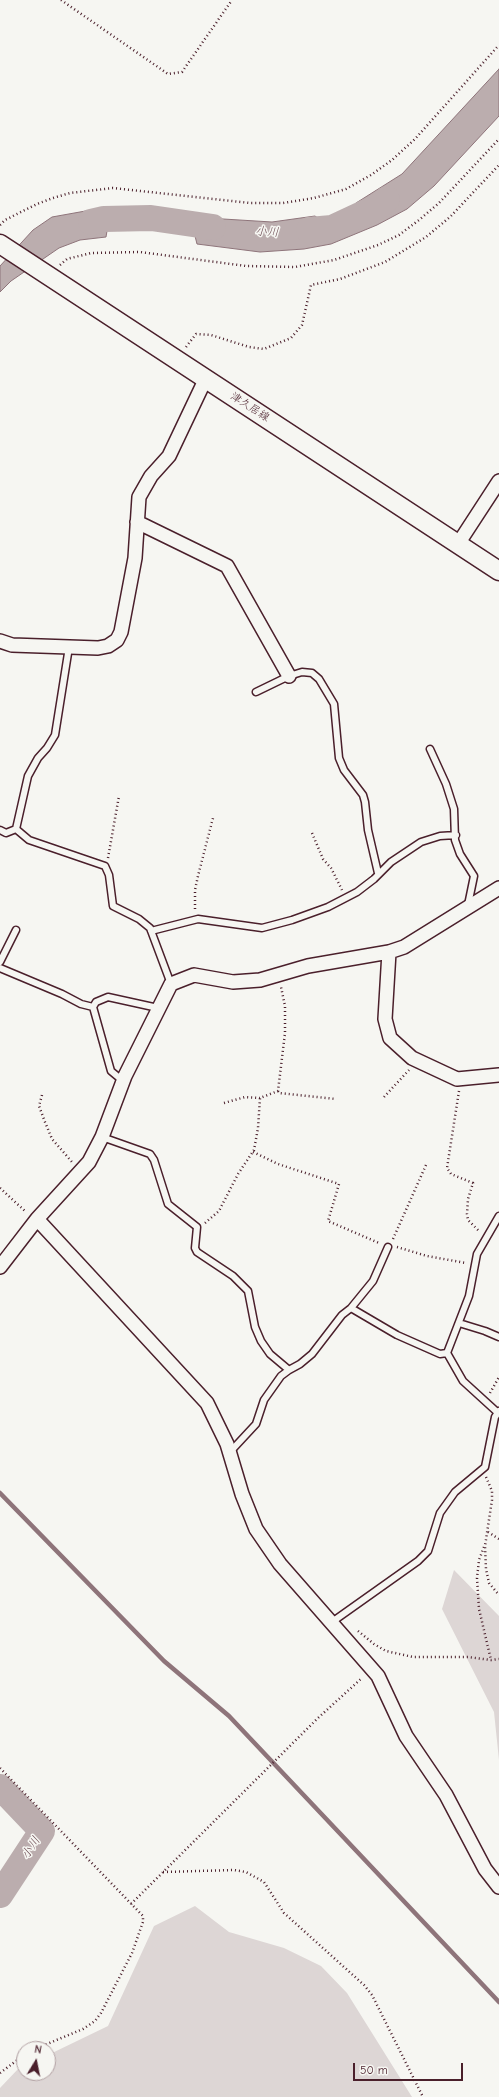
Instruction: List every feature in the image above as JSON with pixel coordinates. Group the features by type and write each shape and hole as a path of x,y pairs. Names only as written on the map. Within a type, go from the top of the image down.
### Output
{"main road":[{"name":"津久居線","path":"0,244 499,570"}],"street":[{"path":"0,641 12,645 69,648 108,646 117,640 121,632 135,558 139,497 142,489 151,476 170,456 206,378"},
{"path":"458,544 499,481"},
{"path":"137,522 227,566 289,676"},
{"path":"0,1267 36,1220 89,1162 102,1137 123,1081 170,984 194,975 233,982 260,980 308,966 389,952 404,947 499,888"},
{"path":"389,952 385,1019 390,1038 412,1058 456,1079 499,1075"},
{"path":"36,1220 207,1403 230,1452 242,1494 256,1529 280,1564 373,1668 406,1736 446,1795 485,1869 499,1886"}],"lane":[{"path":"16,829 28,776 38,758 48,748 55,735 69,648"},
{"path":"256,692 289,676 302,672 312,673 319,679 334,704 339,758 347,775 363,795 368,830 378,873"},
{"path":"430,749 446,784 454,809 456,835 460,854 474,876 467,908"},
{"path":"0,830 6,833 16,829"},
{"path":"16,829 29,840 106,868 109,875 113,906 138,919 151,931 170,984"},
{"path":"151,931 198,918 262,928 312,913 357,892 374,879 378,873 420,842 440,836 456,835"},
{"path":"0,962 16,930"},
{"path":"0,968 62,994 81,1004 93,1007"},
{"path":"123,1081 111,1071 93,1007 96,1002 108,997 158,1008"},
{"path":"102,1137 150,1154 154,1160 168,1204 198,1227 195,1248 197,1252 233,1276 248,1291 255,1327 260,1341 270,1354 289,1370"},
{"path":"332,1622 418,1561 430,1545 440,1513 455,1492 485,1467 498,1411 485,1401 458,1374 447,1353 470,1296 474,1264 487,1235 499,1216"},
{"path":"230,1452 256,1424 264,1400 281,1376 300,1364 312,1354 337,1321 351,1308 372,1281 388,1247"},
{"path":"351,1308 397,1334 440,1354 447,1353"},
{"path":"459,1323 499,1337"}],"path":[{"path":"61,0 168,74 182,72 232,0"},
{"path":"0,225 5,220 37,204 53,198 70,193 113,188 264,203 283,203 314,198 346,189 371,175 411,143 499,45"},
{"path":"50,278 67,259 91,252 140,252 246,266 295,267 334,260 378,245 399,234 419,220 439,203 499,139"},
{"path":"176,360 196,334 211,335 249,347 264,349 291,338 297,332 304,320 309,288 311,285 340,279 380,264 426,237 450,217 499,165"},
{"path":"106,868 119,796"},
{"path":"198,918 195,909 195,890 213,818"},
{"path":"312,833 323,859 332,868 346,897"},
{"path":"278,975 285,1006 285,1033 278,1090"},
{"path":"384,1097 417,1060"},
{"path":"456,1079 460,1083 447,1168 451,1174 473,1183 466,1207 468,1220 473,1227 487,1235"},
{"path":"224,1103 245,1097 260,1098 278,1090"},
{"path":"278,1090 279,1093 336,1099"},
{"path":"42,1095 39,1106 52,1139 81,1171"},
{"path":"198,1227 218,1211 238,1174 253,1152 258,1128 260,1098"},
{"path":"253,1152 278,1164 339,1184 328,1220 388,1247"},
{"path":"426,1165 391,1244 427,1256 474,1264"},
{"path":"0,1188 36,1220"},
{"path":"485,1401 499,1377"},
{"path":"485,1467 492,1500 488,1532 485,1546 479,1560 477,1578 479,1602 492,1660"},
{"path":"488,1532 499,1539"},
{"path":"485,1546 486,1569 489,1583 499,1595"},
{"path":"343,1614 357,1630 374,1644 386,1651 413,1657 468,1657 492,1660 499,1659"},
{"path":"131,1904 267,1769 282,1756 318,1718 373,1668"},
{"path":"0,1768 143,1916 143,1922 132,1953 102,2013 83,2029 54,2041"},
{"path":"163,1872 234,1870 246,1872 264,1882 284,1913 364,1985 372,1995 423,2097"},
{"path":"0,2073 16,2061"}],"shaded area":[{"path":"454,1570 499,1616 499,1760 494,1712 442,1609"},
{"path":"195,1906 229,1932 284,1948 321,1966 347,1993 412,2097 0,2097 0,2088 16,2071 16,2081 56,2081 56,2051 108,2026 154,1926"}],"water":[{"path":"499,69 499,116 434,186 407,209 377,225 331,244 304,249 260,252 197,244 194,232 187,225 167,219 131,216 118,222 107,231 106,237 80,240 59,248 11,281 0,292 0,266 33,230 52,217 91,210 125,208 207,218 272,222 315,216 322,221 336,224 351,221 356,218 360,212 356,203 402,174"}],"waterway":[{"name":"小川","path":"309,230 332,228 377,207 387,199"},
{"name":"小川","path":"91,222 104,219 151,218 213,227"},
{"path":"0,1493 164,1661 229,1716 499,2002"},
{"name":"小川","path":"0,1787 42,1831 0,1895"}]}
